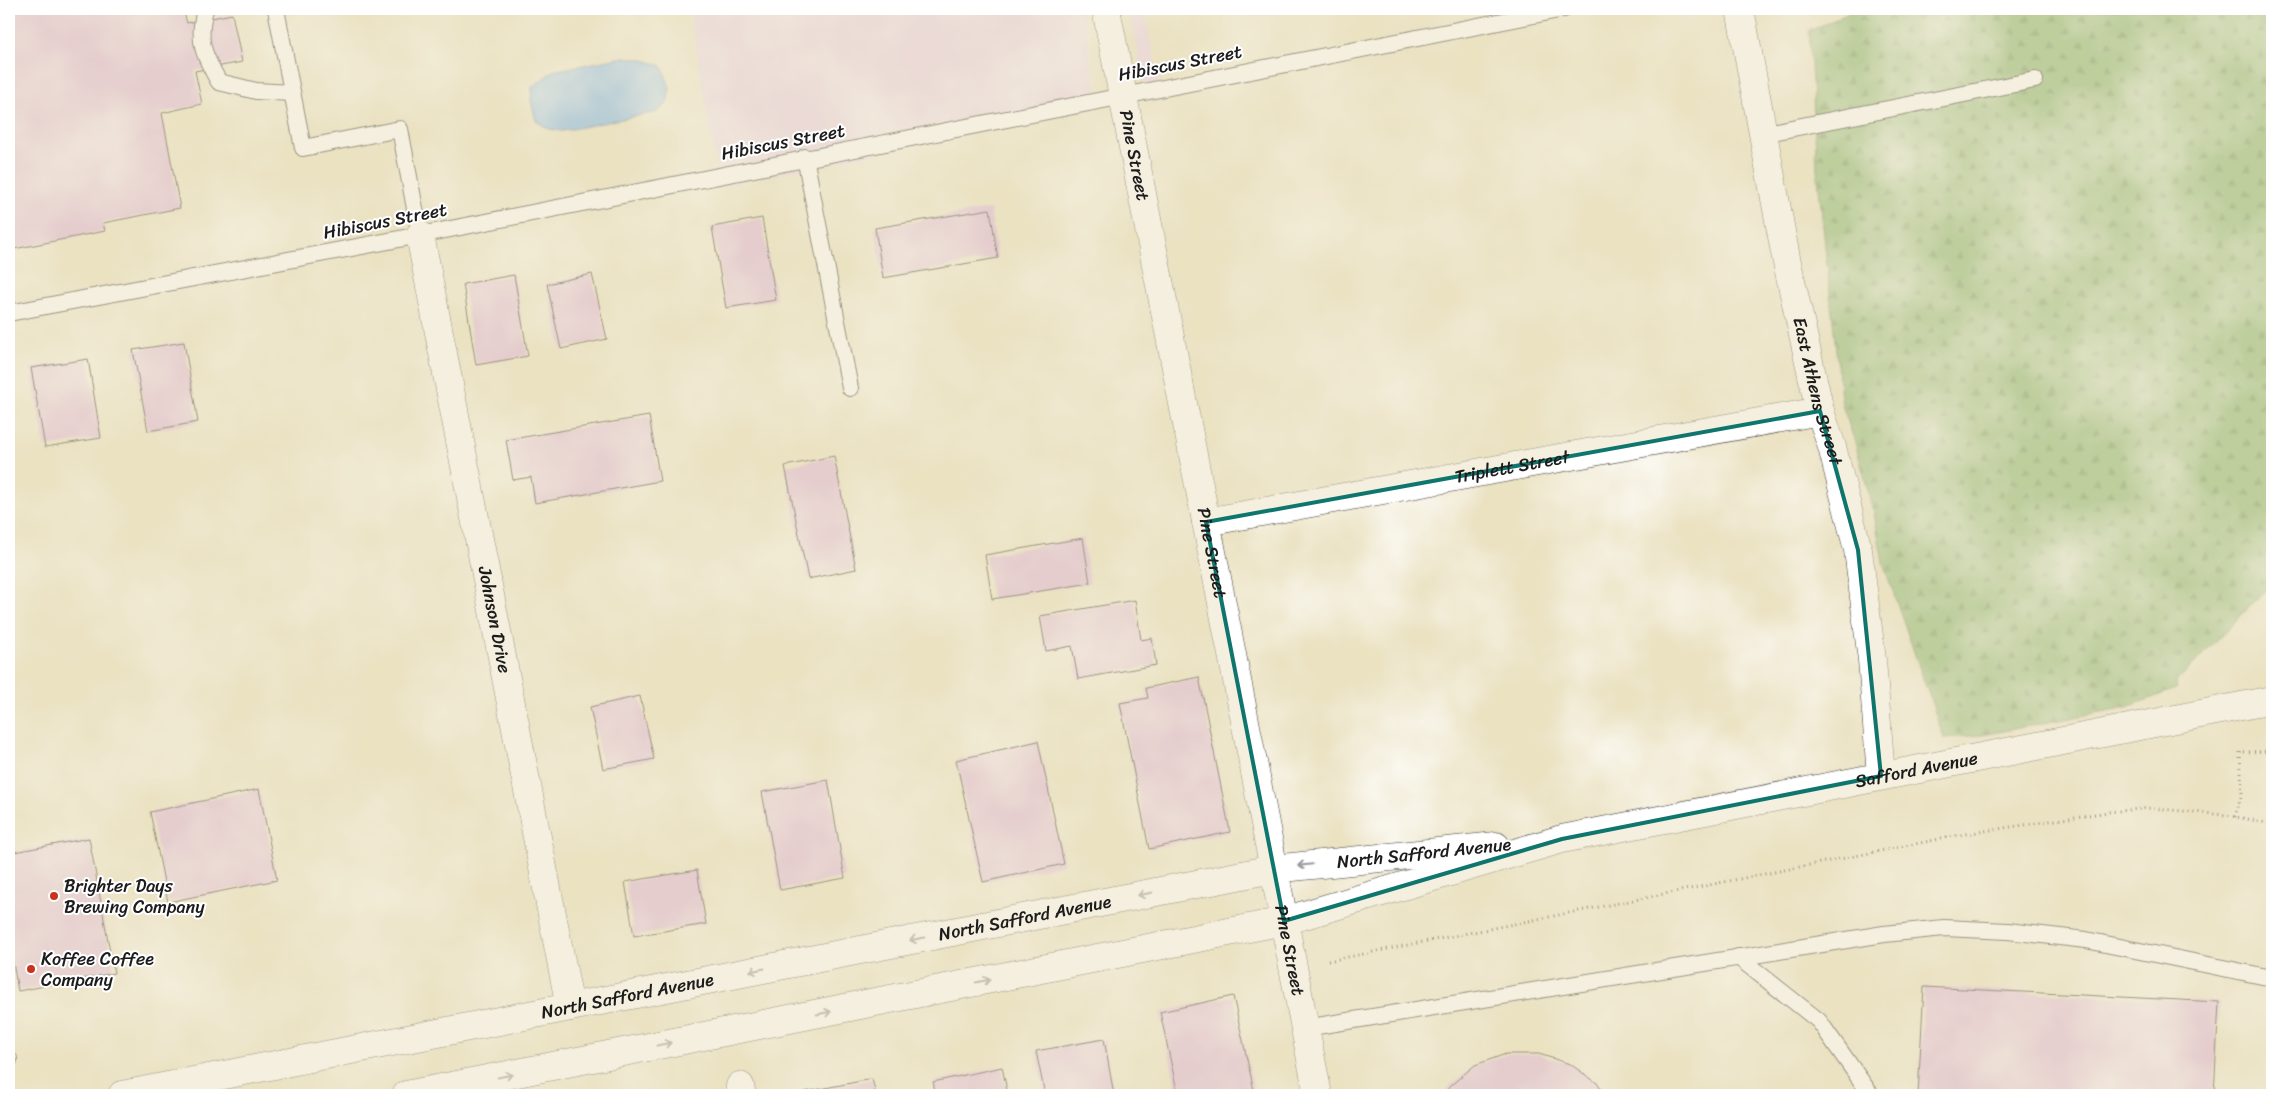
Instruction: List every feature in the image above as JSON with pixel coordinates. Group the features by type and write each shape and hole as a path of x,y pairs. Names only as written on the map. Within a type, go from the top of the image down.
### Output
{"street":[{"name":"Pine Street","path":"1106,9 1318,1095"},
{"name":"East Athens Street","path":"1740,9 1786,258 1820,411 1832,447 1858,550 1872,660 1880,776"},
{"name":"Johnson Drive","path":"420,235 570,1006"},
{"name":"Triplett Street","path":"1206,522 1820,411"},
{"name":"Safford Avenue","path":"1562,839 2272,700"},
{"name":"North Safford Avenue","path":"122,1095 1273,869 1562,839"},
{"name":"North Safford Avenue","path":"406,1095 1284,921 1562,839"}],"lane":[{"path":"205,9 200,30 206,59 219,82 256,91 292,93"},
{"path":"276,9 303,148 400,129 420,235"},
{"name":"Hibiscus Street","path":"9,314 420,235 1564,9"},
{"path":"1762,134 2035,80"},
{"path":"805,158 850,388"},
{"path":"1305,1028 1884,934 1944,928 2008,931 2086,940 2272,978"},
{"path":"1738,957 1819,1021 1871,1095"}],"path":[{"path":"2236,817 2242,793 2240,752 2272,750"}],"highlighted area":[{"path":"1820,411 1858,550 1881,776 1562,839 1284,921 1206,522"}],"shaded area":[{"path":"689,9 1082,9 1100,107 720,186"},
{"path":"1130,9 1144,9 1162,94 1146,97"}],"green space":[{"path":"1858,9 2272,9 2272,584 2175,683 2176,689 2127,707 1983,735 1944,738 1883,563 1874,513 1855,442 1842,405 1840,389 1817,169 1809,31"}],"water":[{"path":"624,57 642,59 662,66 670,88 667,104 657,112 562,131 549,129 536,121 531,101 532,87 553,71"}],"building":[{"path":"9,9 183,9 187,23 232,14 242,62 195,71 202,104 162,113 180,208 103,223 105,231 9,250"},
{"path":"990,209 998,258 883,278 875,228"},
{"path":"762,218 776,300 726,308 712,227"},
{"path":"592,274 607,339 561,349 547,284"},
{"path":"514,275 528,356 476,365 463,284"},
{"path":"184,342 198,422 148,431 133,350"},
{"path":"88,359 101,438 45,447 31,368"},
{"path":"649,416 660,481 535,503 531,477 513,480 506,440"},
{"path":"834,456 856,569 808,579 785,466"},
{"path":"1083,538 1090,583 992,599 985,555"},
{"path":"1135,600 1141,640 1152,638 1156,665 1078,679 1072,646 1046,651 1040,616"},
{"path":"1199,677 1230,832 1149,849 1120,703 1148,698 1146,688"},
{"path":"640,696 654,759 603,769 590,707"},
{"path":"1038,741 1064,864 983,882 956,760"},
{"path":"828,780 845,878 780,890 762,792"},
{"path":"259,789 277,880 168,902 150,812"},
{"name":"Brighter Days Brewing Company","path":"89,838 114,973 18,991 9,939 9,853"},
{"path":"697,870 706,924 634,936 625,882"},
{"path":"1924,987 2219,1002 2214,1095 1918,1095"},
{"path":"1233,996 1255,1095 1178,1095 1160,1012"},
{"path":"1104,1039 1114,1095 1045,1095 1036,1051"},
{"path":"1506,1054 1539,1054 1570,1064 1597,1083 1605,1095 1444,1095 1450,1086 1475,1065"},
{"path":"1002,1067 1008,1095 936,1095 933,1082"},
{"path":"872,1079 876,1095 799,1095 799,1093"}],"place":[{"name":"Brighter Days Brewing Company","path":"54,896"},
{"name":"Koffee Coffee Company","path":"31,969"}]}
